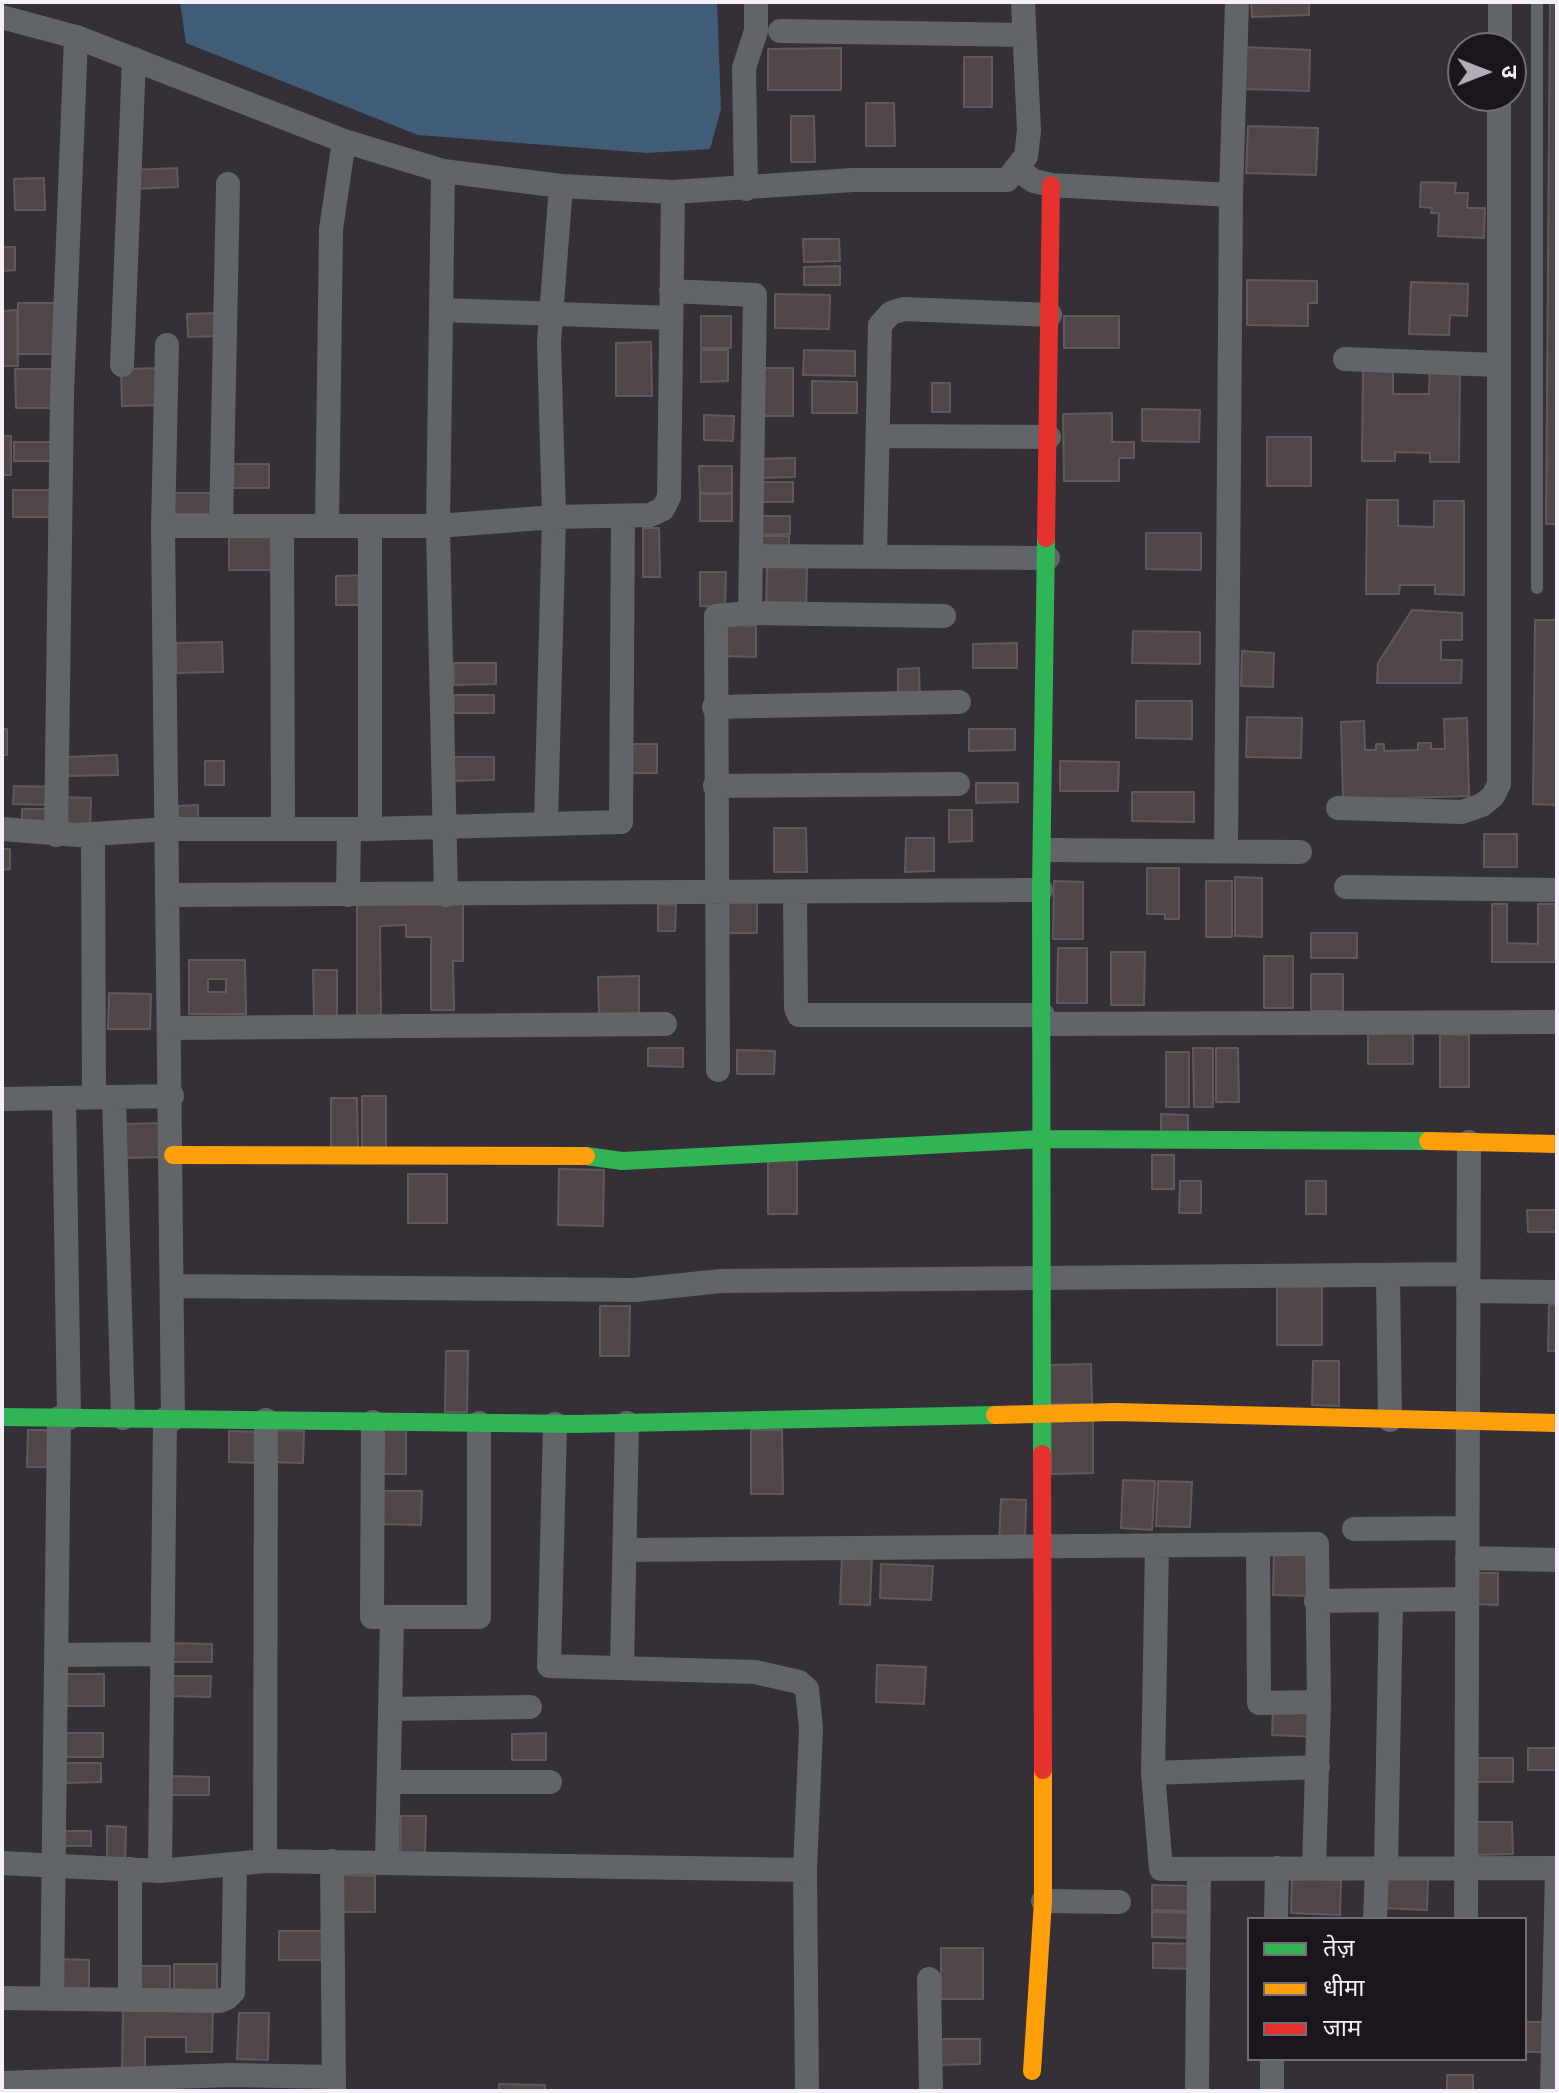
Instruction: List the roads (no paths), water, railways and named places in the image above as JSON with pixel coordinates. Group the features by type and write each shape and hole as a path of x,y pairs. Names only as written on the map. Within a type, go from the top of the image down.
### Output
{"street":[{"path":"746,189 744,68 756,31 756,2"},
{"path":"2,17 76,37 344,141 443,171 561,186 673,192 853,180 1007,180 1018,170 1026,156 1029,131 1023,2"},
{"path":"1226,850 1231,195 1237,2"},
{"path":"1500,2 1500,32"},
{"path":"780,31 1024,35"},
{"path":"56,835 62,394 76,37"},
{"path":"122,365 134,59"},
{"path":"1338,808 1462,812 1482,805 1493,796 1499,784 1499,112"},
{"path":"327,526 331,229 344,141"},
{"path":"1018,170 1034,181 1051,185 1231,195"},
{"path":"443,171 438,526 446,895"},
{"path":"221,526 228,184"},
{"path":"1032,2071 1043,1901 1041,890 1045,850 1051,185"},
{"path":"546,822 554,517 550,314 561,186"},
{"path":"163,526 438,526 554,517 650,515 663,509 669,497 673,192"},
{"path":"671,291 755,295 750,613"},
{"path":"875,555 880,325 891,313 904,309 1050,315"},
{"path":"443,310 671,318"},
{"path":"160,1871 173,1286 163,526 167,345"},
{"path":"1345,359 1497,365"},
{"path":"878,436 1049,437"},
{"path":"2,829 56,835 93,835 168,829 360,829 621,822 623,516"},
{"path":"282,526 283,829"},
{"path":"348,895 360,829 370,526"},
{"path":"752,556 1048,558"},
{"path":"718,1070 714,707 716,616 720,613 750,613 944,616"},
{"path":"714,707 959,702"},
{"path":"715,786 958,784"},
{"path":"93,835 104,1097 123,1418"},
{"path":"1045,850 1300,852"},
{"path":"1346,887 1557,890"},
{"path":"167,895 795,895 1041,890"},
{"path":"795,895 796,1008 799,1015 1043,1020 1557,1022"},
{"path":"170,1028 665,1024"},
{"path":"2,1099 172,1096"},
{"path":"52,1999 56,1655 64,1418 64,1098"},
{"path":"173,1155 569,1154 622,1161 1042,1139 1557,1144"},
{"path":"1466,1917 1469,1142"},
{"path":"173,1286 635,1290 721,1281 1388,1275 1557,1292"},
{"path":"1388,1275 1390,1420"},
{"path":"2,1417 555,1424 1115,1412 1557,1423"},
{"path":"265,1861 266,1420"},
{"path":"373,1422 372,1617 479,1617 479,1423"},
{"path":"622,1668 627,1423"},
{"path":"555,1424 549,1666 755,1672 799,1682 807,1689 811,1701 805,1870 807,2091"},
{"path":"1354,1529 1467,1528"},
{"path":"625,1550 1317,1544 1319,1702 1314,1868"},
{"path":"1258,1545 1259,1703 1319,1702"},
{"path":"1157,1546 1153,1773 1161,1869 1557,1869 1552,2091"},
{"path":"1467,1558 1557,1560"},
{"path":"1316,1601 1467,1599"},
{"path":"1375,1917 1382,1868 1391,1600"},
{"path":"387,1861 392,1617"},
{"path":"56,1655 163,1654"},
{"path":"390,1709 530,1707"},
{"path":"1153,1773 1318,1767"},
{"path":"389,1782 550,1782"},
{"path":"2,1863 53,1863 92,1869 160,1871 265,1861 805,1870"},
{"path":"2,2083 334,2084 332,1861"},
{"path":"2,1998 220,2001 233,1992 235,1864"},
{"path":"1276,1917 1277,1868"},
{"path":"130,1869 130,2000"},
{"path":"1197,2091 1199,1869"},
{"path":"1043,1901 1119,1902"},
{"path":"929,1979 931,2091"},
{"path":"1272,2061 1272,2091"}],"lane":[{"path":"1537,2 1537,588"}],"water":[{"path":"180,2 717,2 721,109 710,149 647,153 418,135 186,43"}]}
